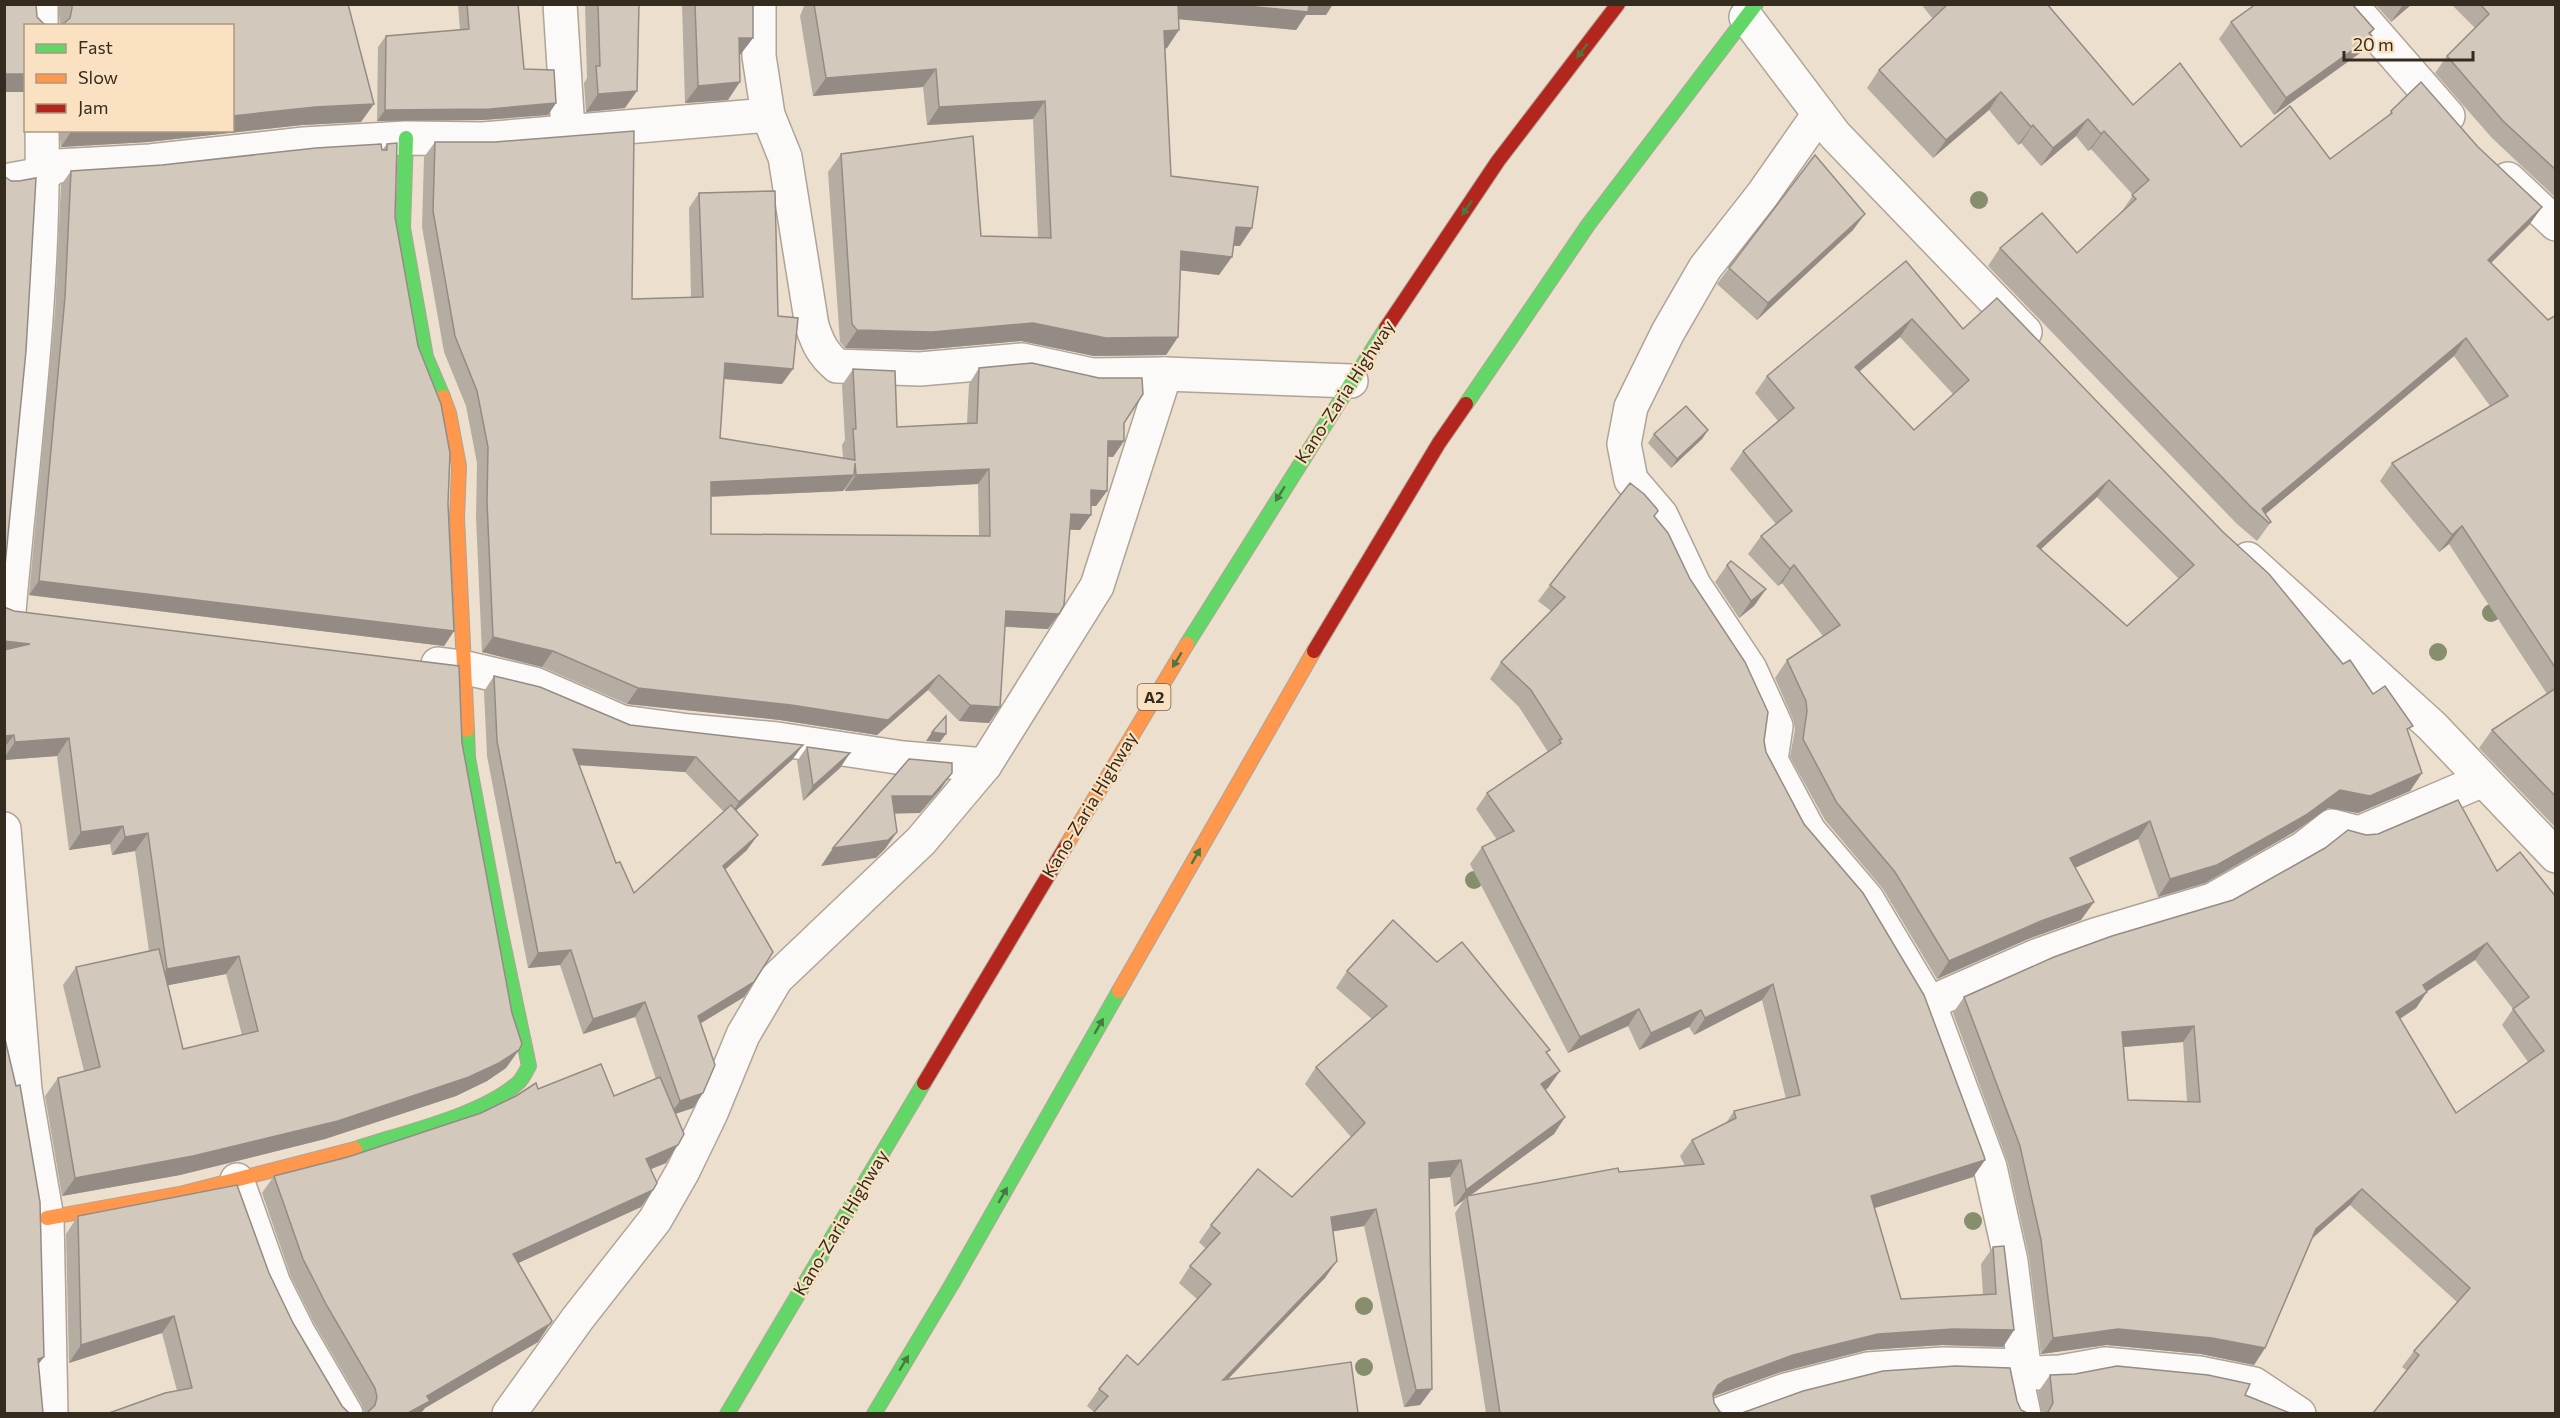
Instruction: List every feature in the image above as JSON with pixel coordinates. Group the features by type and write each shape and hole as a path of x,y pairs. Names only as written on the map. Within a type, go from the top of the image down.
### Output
{"main road":[{"name":"Kano-Zaria Highway","path":"727,1413 1192,633 1351,381 1498,161 1618,4"},
{"path":"874,1413 952,1284 1300,673 1439,443 1588,225 1751,11"},
{"path":"47,1218 184,1193 330,1157 463,1113 496,1097 520,1081 529,1065 468,758 462,667 457,518 459,466 449,412 426,357 403,228 406,138"}],"street":[{"path":"41,4 41,24"},
{"path":"560,4 568,130"},
{"path":"759,4 759,56 768,115 785,157 812,326 818,346 824,355 837,366 920,369 1022,360 1092,375 1165,374 1351,381"},
{"path":"2350,4 2479,151 2556,224"},
{"path":"1751,11 1835,135 2050,357"},
{"path":"1819,114 1763,194 1705,268 1668,332 1631,407 1624,444 1631,480 1661,516 1694,585 1750,669 1776,726 1771,760 1809,831 1867,899 1929,1003 1990,1167 2011,1261 2024,1413"},
{"path":"4,181 43,174 57,166 150,161 304,144 406,138 483,139 568,130 768,115"},
{"path":"16,612 35,340 43,174 42,132"},
{"path":"509,1413 578,1318 655,1220 683,1171 711,1113 743,1035 776,979 921,841 985,765 1097,586 1165,374"},
{"path":"2224,537 2432,726 2556,856"},
{"path":"404,660 462,667 535,684 622,722 777,739 903,758 985,765"},
{"path":"1929,1003 2036,956 2095,935 2212,900 2304,848 2332,826 2359,833 2483,780"},
{"path":"4,829 25,1090 47,1218 51,1413"},
{"path":"237,1180 274,1284 297,1332 346,1413"},
{"path":"1720,1413 1785,1390 1868,1369 1942,1364 2019,1367 2036,1373 2060,1372 2105,1364 2199,1373 2254,1384 2299,1413"}],"building":[{"path":"4,4 36,4 37,17 44,24 24,24 24,74 4,74"},
{"path":"72,4 348,4 374,104 315,107 234,116 234,24 63,24 70,18"},
{"path":"467,4 518,4 524,69 554,70 556,103 490,109 385,110 386,36 469,29"},
{"path":"598,4 639,4 637,91 598,94 596,66 600,66"},
{"path":"695,4 753,4 753,38 739,38 740,82 698,86"},
{"path":"814,4 1178,4 1179,30 1164,31 1171,176 1258,187 1252,228 1236,227 1232,257 1181,251 1178,337 1106,338 1033,323 932,332 857,330 852,324 841,154 973,136 981,236 1051,238 1045,101 939,107 936,69 826,78"},
{"path":"1225,4 1309,4 1308,12"},
{"path":"1948,4 2047,4 2133,105 2180,63 2241,147 2290,106 2330,159 2392,113 2391,111 2421,82 2478,147 2542,207 2488,260 2548,320 2556,315 2556,669 2462,526 2452,535 2392,463 2508,396 2466,338 2262,509 2271,522 2269,523 2000,248 2042,213 2077,253 2136,199 2132,195 2149,180 2104,131 2101,134 2088,119 2053,148 2033,125 2031,127 2001,92 1946,140 1879,70"},
{"path":"2256,4 2352,4 2374,29 2369,33 2372,36 2286,98 2231,22"},
{"path":"2480,4 2556,4 2556,170 2503,121 2447,56 2489,14"},
{"path":"634,131 632,299 703,297 699,193 775,191 778,316 798,318 793,369 725,363 720,438 855,460 853,369 895,371 897,427 977,423 979,368 1032,363 1099,378 1142,378 1143,394 1124,423 1124,441 1108,441 1107,491 1091,490 1091,515 1071,514 1064,605 1059,614 1006,611 1000,707 970,705 939,675 888,720 791,705 638,688 553,651 493,637 487,502 488,447 477,391 455,336 433,211 435,142 495,142","holes":["855,463 856,475 989,469 990,536 711,534 711,482 854,475"]},
{"path":"397,143 395,217 418,346 441,404 450,453 448,504 454,631 39,581 65,297 71,171 162,165 316,148 381,144 382,150 387,150 387,144"},
{"path":"1815,155 1865,214 1768,303 1729,268"},
{"path":"4,176 11,181 36,178 26,351 4,576"},
{"path":"1906,261 1963,329 1997,298 2223,532 2269,574 2343,664 2350,660 2373,694 2385,686 2413,726 2407,729 2422,773 2370,796 2340,790 2306,815 2217,865 2170,879 2150,821 2070,858 2094,902 2041,921 1949,961 1895,872 1837,803 1803,739 1806,701 1787,660 1840,625 1794,565 1790,569 1761,536 1792,511 1743,451 1794,408 1767,376","holes":["1912,319 1969,380 1914,430 1855,367","2109,480 2194,565 2127,626 2037,546"]},
{"path":"1686,406 1708,430 1677,459 1654,434"},
{"path":"1630,483 1657,509 1654,516 1668,533 1690,579 1745,662 1768,712 1764,741 1766,752 1804,824 1863,893 1924,995 1984,1156 1985,1160 1871,1196 1901,1299 1996,1294 1993,1247 2004,1246 2014,1330 1953,1329 1878,1334 1793,1355 1725,1380 1718,1385 1713,1394 1714,1403 1723,1413 1500,1413 1467,1196 1618,1168 1619,1172 1704,1164 1692,1140 1736,1118 1734,1111 1800,1095 1773,984 1705,1018 1701,1010 1651,1033 1639,1009 1580,1037 1482,847 1514,831 1487,793 1561,743 1559,740 1562,739 1531,690 1501,662 1565,597 1550,585"},
{"path":"1731,561 1766,589 1751,601 1727,565"},
{"path":"4,607 14,611 459,666 462,743 512,1013 522,1044 519,1050 499,1063 469,1077 338,1121 193,1156 75,1178 58,1078 100,1067 76,967 159,949 183,1049 258,1031 239,956 167,969 148,833 125,837 123,826 81,832 69,738 15,742 14,735 4,736 4,650 30,644 4,641"},
{"path":"494,676 540,687 630,725 803,745 739,802 696,757 573,749 616,863 620,862 634,893 731,805 758,835 723,866 773,952 754,982 698,1016 715,1065 703,1093 680,1101 645,1002 593,1019 571,950 538,953 497,741"},
{"path":"2556,688 2556,797 2492,730"},
{"path":"946,716 946,734 932,732"},
{"path":"807,747 850,753 813,786"},
{"path":"909,759 952,763 952,773 932,796 892,796 897,832 888,840 833,848"},
{"path":"2458,800 2497,871 2520,852 2556,897 2556,1413 2373,1413 2419,1355 2414,1351 2470,1288 2362,1189 2316,1229 2265,1348 2212,1338 2118,1329 2053,1338 2041,1240 2020,1146 1964,997 2054,957 2112,936 2233,900 2325,848 2348,830 2366,835 2378,834","holes":["2487,943 2529,997 2513,1009 2544,1051 2456,1113 2396,1012 2427,992 2423,985","2194,1026 2200,1102 2128,1100 2122,1032"]},
{"path":"1393,920 1437,962 1462,942 1550,1050 1546,1052 1560,1071 1541,1084 1565,1117 1466,1190 1461,1160 1429,1163 1432,1389 1416,1390 1376,1209 1331,1217 1337,1261 1223,1380 1351,1362 1358,1413 1093,1413 1108,1396 1099,1389 1127,1355 1138,1365 1211,1284 1190,1266 1220,1233 1211,1225 1258,1169 1292,1197 1365,1123 1316,1067 1387,1006 1347,971"},
{"path":"4,1035 16,1086 20,1085 40,1202 44,1357 38,1359 43,1413 4,1413"},
{"path":"601,1064 614,1096 660,1077 684,1134 678,1145 646,1159 657,1183 653,1190 513,1254 552,1321 550,1324 427,1396 430,1401 408,1413 365,1413 375,1405 377,1397 375,1388 327,1306 303,1259 274,1176 348,1157 481,1113 516,1096 536,1083 538,1089"},
{"path":"237,1185 269,1273 293,1323 342,1406 349,1413 109,1413 165,1393 192,1388 174,1316 81,1345 78,1216"},
{"path":"1955,1366 2010,1368 2017,1401 2021,1410 2027,1413 1742,1413 1803,1391 1883,1371"},
{"path":"2117,1366 2208,1375 2250,1384 2245,1395 2290,1413 2044,1413 2048,1412 2053,1403 2050,1375 2075,1374"}],"traffic: fast":[{"path":"1466,404 1588,225 1756,4"},
{"path":"406,138 403,228 426,357 443,397"},
{"path":"1187,644 1386,328"},
{"path":"355,1149 442,1122 485,1104 504,1094 519,1082 529,1066 498,919 468,758 467,730"},
{"path":"874,1414 952,1284 1119,991"},
{"path":"727,1414 924,1083"}],"traffic: slow":[{"path":"443,397 449,413 459,466 457,518 467,730"},
{"path":"1066,846 1187,644"},
{"path":"1119,991 1314,651"},
{"path":"47,1218 184,1193 355,1149"}],"traffic: jam":[{"path":"1386,328 1498,161 1618,4"},
{"path":"1314,651 1439,443 1466,404"},
{"path":"924,1083 1066,846"}]}
